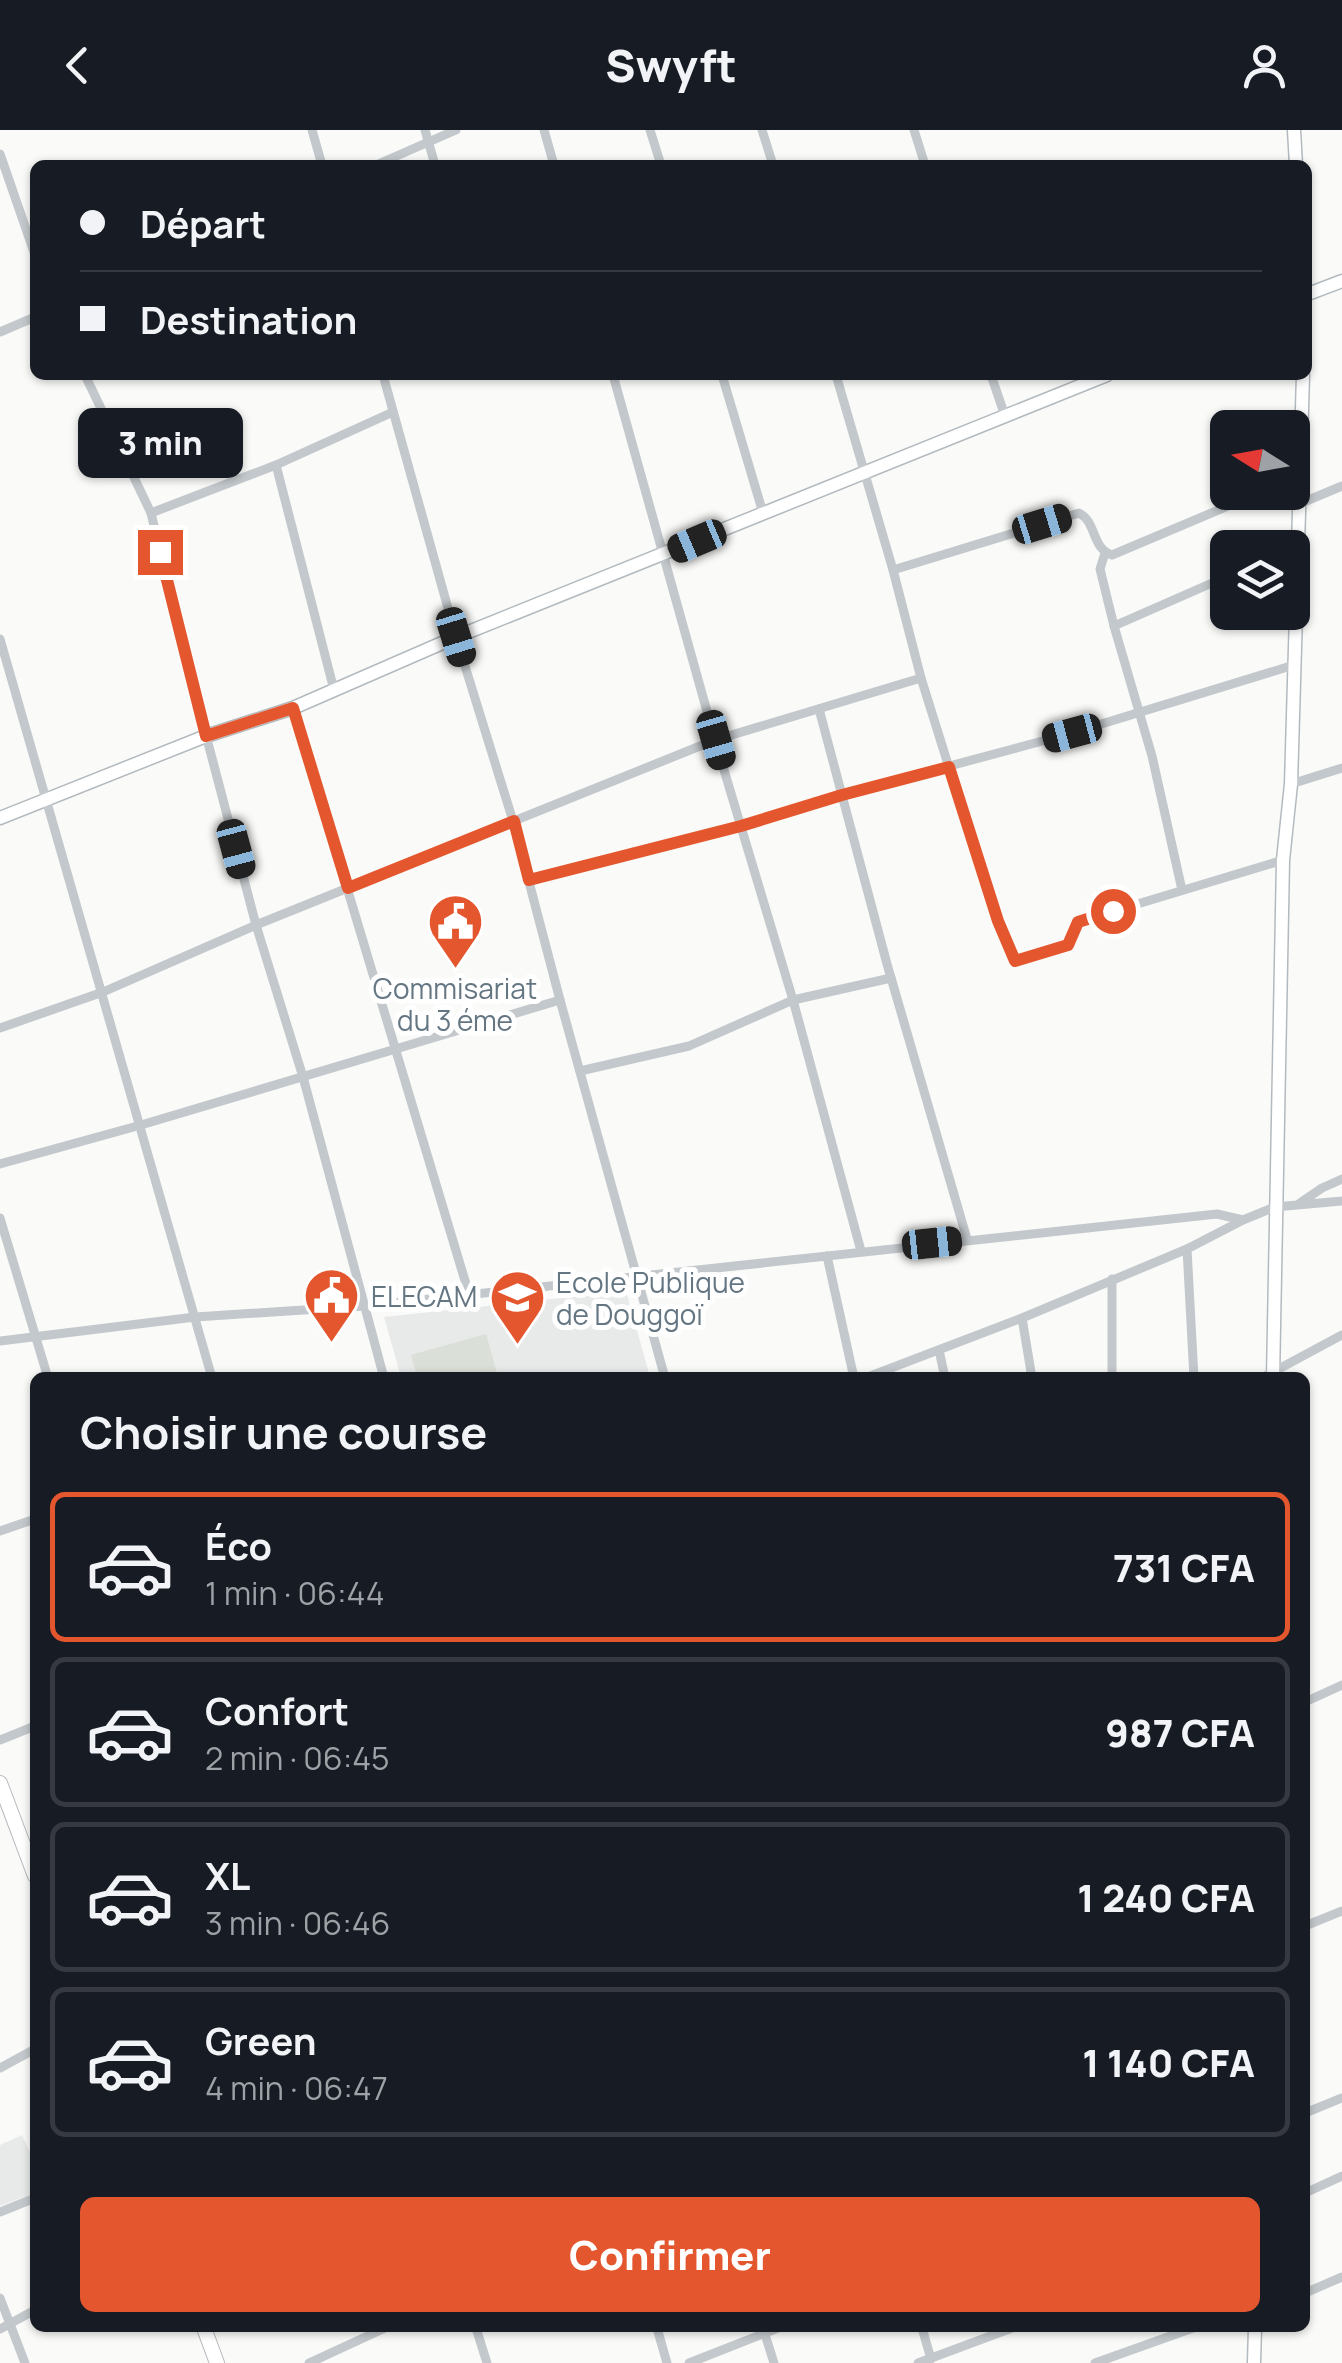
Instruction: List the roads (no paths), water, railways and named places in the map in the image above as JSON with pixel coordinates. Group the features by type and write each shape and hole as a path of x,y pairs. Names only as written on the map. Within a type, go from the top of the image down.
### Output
{"main road":[{"path":"0,1783 30,1863"},
{"path":"205,2332 217,2363"}],"street":[{"path":"312,130 321,160"},
{"path":"425,130 433,160"},
{"path":"387,160 456,130"},
{"path":"544,130 553,160"},
{"path":"650,130 659,160"},
{"path":"762,130 771,160"},
{"path":"914,130 923,160"},
{"path":"1294,130 1296,160"},
{"path":"0,154 30,241"},
{"path":"1312,293 1342,282"},
{"path":"0,332 30,319"},
{"path":"87,380 151,513 256,925 303,1076 382,1372"},
{"path":"384,380 456,637 514,821 663,1372"},
{"path":"613,380 793,1000 861,1251"},
{"path":"723,380 763,514"},
{"path":"838,380 921,678 998,921 1015,961 1068,945 1078,922 1283,860"},
{"path":"993,380 1004,416"},
{"path":"0,818 206,736 293,708 456,637 1094,380"},
{"path":"1300,410 1302,380"},
{"path":"151,513 276,465 393,412"},
{"path":"276,465 334,690"},
{"path":"1310,499 1342,486"},
{"path":"893,570 1079,513 1088,520 1099,547 1112,555 1218,510"},
{"path":"1105,553 1100,569 1152,756 1182,890"},
{"path":"1114,626 1210,584"},
{"path":"1269,1372 1283,860 1290,784 1294,630"},
{"path":"0,640 210,1372"},
{"path":"529,880 741,826 1294,665"},
{"path":"0,1028 103,992 256,925 716,740 921,678"},
{"path":"293,708 470,1294"},
{"path":"819,709 891,978 967,1239"},
{"path":"1290,784 1342,768"},
{"path":"580,1072 689,1046 793,1000 891,978"},
{"path":"0,1164 560,1000"},
{"path":"1298,1204 1342,1179"},
{"path":"882,1372 1187,1249 1275,1207 1342,1201"},
{"path":"0,1341 195,1317 364,1306 1216,1214 1243,1220"},
{"path":"0,1218 46,1372"},
{"path":"1187,1249 1194,1372"},
{"path":"827,1256 853,1372"},
{"path":"1112,1279 1112,1372"},
{"path":"1022,1318 1031,1372"},
{"path":"1276,1372 1342,1335"},
{"path":"940,1350 944,1372"},
{"path":"0,1531 30,1521"},
{"path":"1310,1700 1342,1685"},
{"path":"0,1740 30,1728"},
{"path":"1310,1924 1342,1911"},
{"path":"0,2068 30,2053"},
{"path":"1310,2111 1342,2098"},
{"path":"1310,2191 1342,2176"},
{"path":"0,2212 30,2200"},
{"path":"1310,2290 1342,2278"},
{"path":"0,2298 25,2363"},
{"path":"0,2329 30,2313"},
{"path":"309,2363 376,2332"},
{"path":"477,2332 487,2363"},
{"path":"658,2332 668,2363"},
{"path":"689,2363 759,2332"},
{"path":"765,2332 774,2363"},
{"path":"923,2332 931,2360"},
{"path":"918,2363 1002,2332"},
{"path":"1095,2363 1182,2332"},
{"path":"1254,2363 1255,2332"}],"place":[{"name":"Commisariat du 3 éme","path":"455,971"},
{"name":"ELECAM","path":"332,1345"},
{"name":"Ecole Publique de Douggoï","path":"517,1347"}]}
